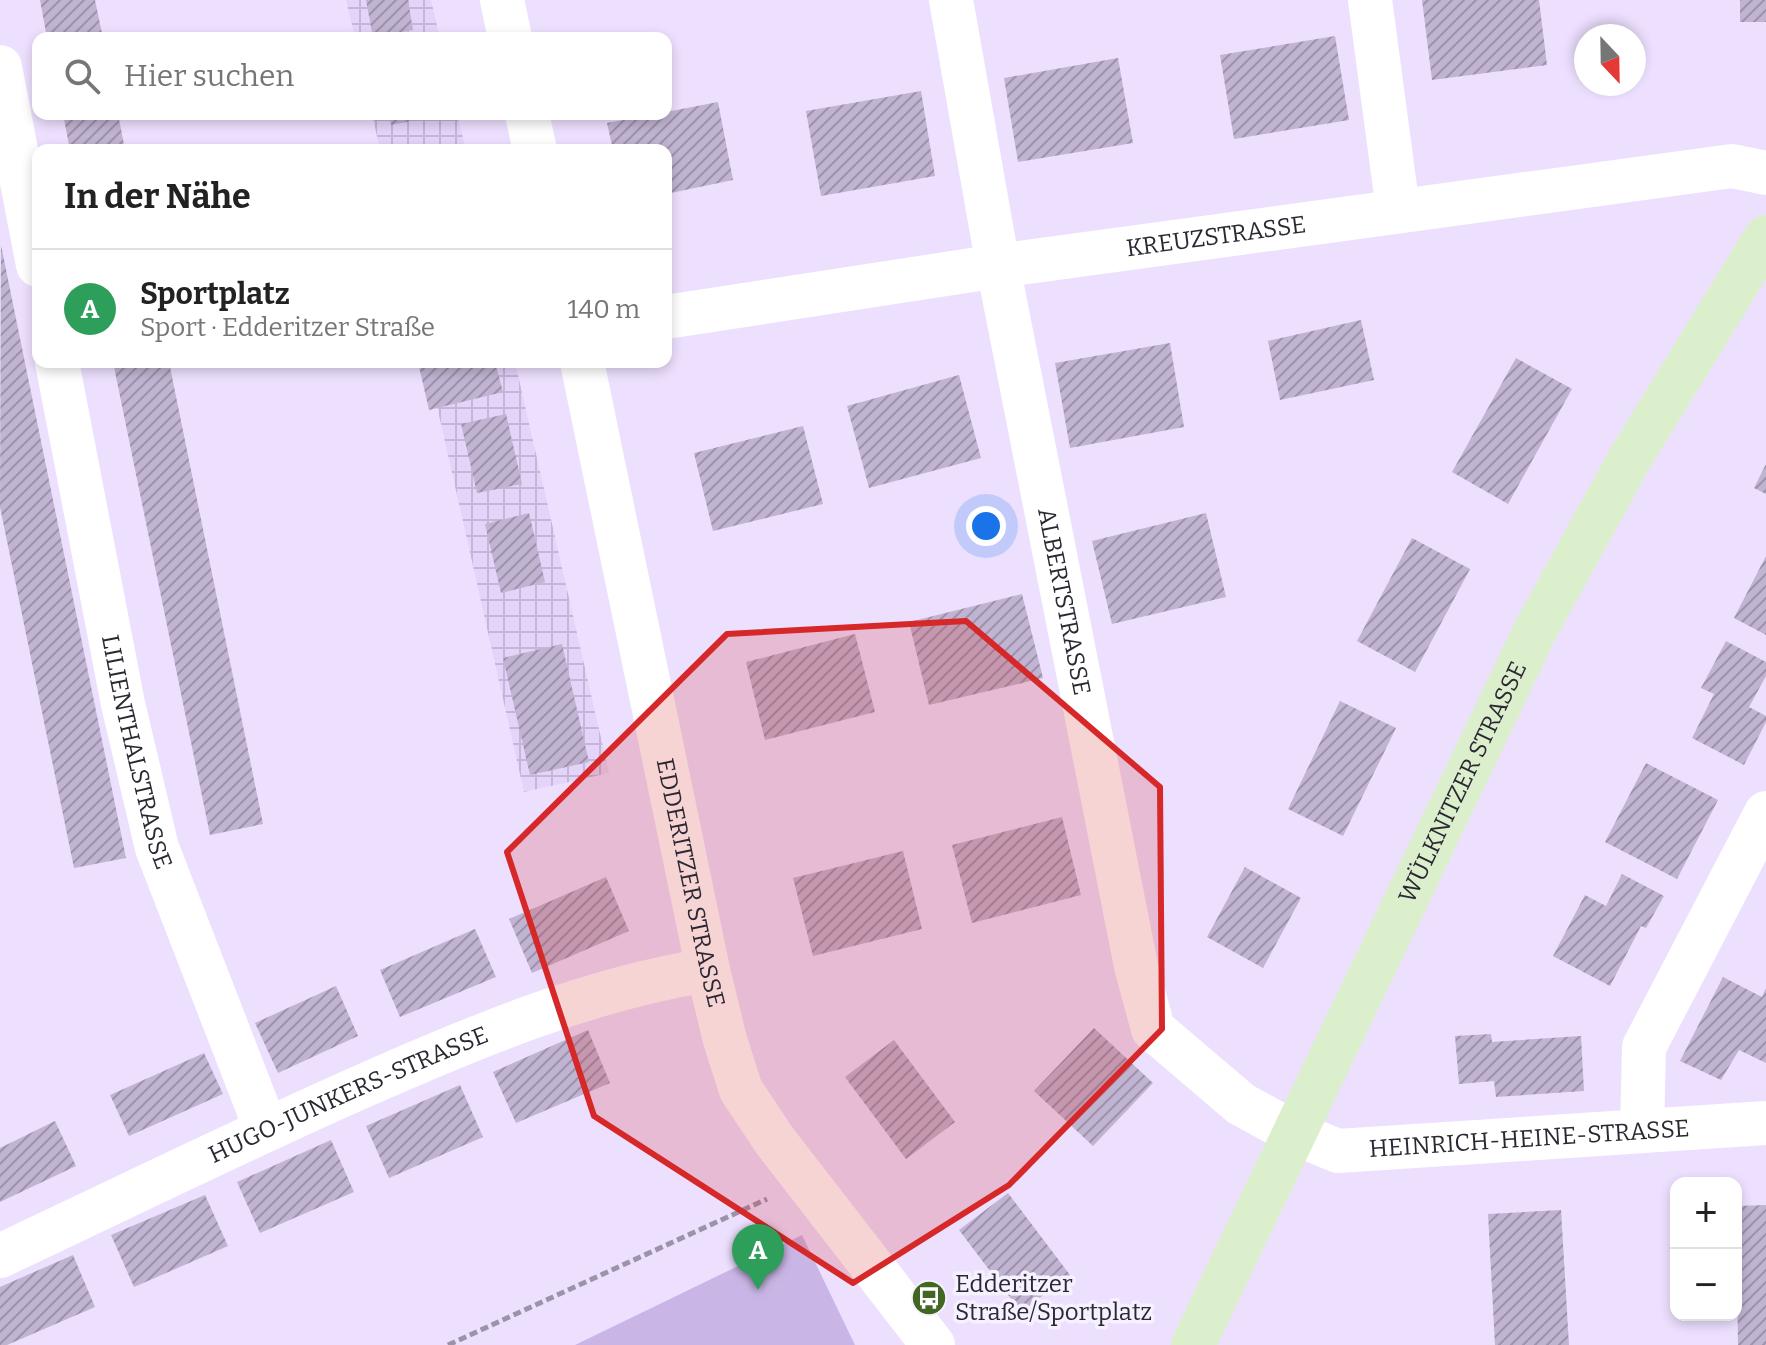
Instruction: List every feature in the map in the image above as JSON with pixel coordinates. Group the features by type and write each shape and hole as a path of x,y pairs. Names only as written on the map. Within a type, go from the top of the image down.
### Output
{"street":[{"path":"502,0 509,32"},
{"name":"ALBERTSTRASSE","path":"951,0 998,266 1136,966 1153,1029 1241,1104 1294,1133"},
{"path":"1370,0 1398,210"},
{"path":"0,67 32,234"},
{"path":"528,120 534,144"},
{"name":"KREUZSTRASSE","path":"672,316 998,266 1732,166 1766,173"},
{"name":"WÜLKNITZER STRASSE","path":"1193,1345 1536,629 1629,460 1766,237"},
{"name":"LILIENTHALSTRASSE","path":"58,368 123,704 157,848 266,1129"},
{"name":"EDDERITZER STRASSE","path":"583,368 708,970 741,1090 775,1141 933,1345"},
{"path":"1642,1131 1644,1047 1766,813"},
{"name":"HUGO-JUNKERS-STRASSE","path":"0,1256 266,1129 436,1054 579,1000 670,976 708,970"},
{"name":"HEINRICH-HEINE-STRASSE","path":"1294,1133 1338,1151 1766,1123"}],"path":[{"path":"448,1345 806,1181"}],"highlighted area":[{"path":"966,621 1160,787 1162,1029 1009,1185 853,1283 594,1116 507,852 727,634"}],"shaded area":[{"path":"346,0 431,0 439,32 354,32"},
{"path":"373,120 458,120 464,144 379,144"},
{"path":"428,368 516,368 609,773 524,792"},
{"path":"802,1235 855,1345 575,1345"}],"building":[{"path":"40,0 95,0 102,32 46,32"},
{"path":"366,0 408,0 413,30 372,32"},
{"path":"1422,0 1539,0 1547,65 1432,80"},
{"path":"1740,0 1766,0 1766,22 1740,22"},
{"path":"1335,36 1349,120 1234,139 1220,55"},
{"path":"1118,58 1133,143 1018,162 1004,78"},
{"path":"921,91 935,176 821,196 806,111"},
{"path":"718,102 733,180 672,193 672,144 612,144 607,123 672,120 672,111"},
{"path":"64,120 119,120 124,144 69,144"},
{"path":"390,120 417,120 391,125"},
{"path":"1,245 126,858 74,868 0,507"},
{"path":"1361,320 1374,380 1280,400 1268,341"},
{"path":"1170,343 1184,427 1070,448 1055,363"},
{"path":"1516,358 1572,389 1508,504 1452,472"},
{"path":"114,368 170,368 263,824 210,835"},
{"path":"419,368 497,368 503,392 429,410"},
{"path":"959,375 981,458 869,488 847,406"},
{"path":"506,414 522,484 477,493 461,424"},
{"path":"803,426 823,504 713,531 694,453"},
{"path":"1766,464 1766,494 1754,488"},
{"path":"529,513 545,582 501,593 485,524"},
{"path":"1206,513 1226,597 1112,624 1092,541"},
{"path":"1412,538 1470,569 1415,672 1357,641"},
{"path":"1766,556 1766,635 1734,618"},
{"path":"1022,594 1043,678 929,705 909,622"},
{"path":"855,634 875,712 765,740 746,662"},
{"path":"1726,641 1766,662 1766,676 1749,707 1766,716 1766,722 1744,765 1692,738 1714,694 1701,688"},
{"path":"562,644 589,762 530,775 503,658"},
{"path":"1340,701 1396,728 1343,836 1288,809"},
{"path":"1646,763 1718,800 1677,879 1605,842"},
{"path":"1062,817 1081,895 972,923 952,845"},
{"path":"903,851 922,929 813,956 793,878"},
{"path":"1245,867 1301,898 1263,968 1207,937"},
{"path":"1622,874 1664,896 1646,928 1641,926 1610,986 1553,956 1585,895 1606,906"},
{"path":"606,877 629,931 532,973 509,919"},
{"path":"475,929 496,977 400,1017 380,970"},
{"path":"1723,977 1762,997 1766,988 1766,1063 1739,1050 1721,1080 1680,1061"},
{"path":"336,986 358,1036 278,1073 255,1023"},
{"path":"1094,1028 1153,1083 1093,1146 1034,1091"},
{"path":"588,1030 610,1083 516,1123 493,1072"},
{"path":"1491,1034 1492,1042 1581,1036 1584,1091 1496,1097 1494,1081 1459,1084 1455,1036"},
{"path":"894,1040 955,1122 906,1159 845,1077"},
{"path":"204,1053 223,1094 129,1136 110,1095"},
{"path":"460,1085 483,1137 389,1178 366,1126"},
{"path":"55,1121 76,1166 0,1202 0,1148"},
{"path":"331,1140 354,1192 260,1233 237,1182"},
{"path":"1008,1193 1070,1275 1021,1312 959,1230"},
{"path":"205,1195 228,1246 134,1287 111,1235"},
{"path":"1766,1205 1766,1345 1738,1345 1738,1321 1742,1321 1742,1206"},
{"path":"1561,1210 1569,1345 1495,1345 1488,1214"},
{"path":"73,1255 95,1307 7,1345 0,1345 0,1287"}],"place":[{"name":"Sportplatz","path":"758,1290"},
{"name":"Edderitzer Straße/Sportplatz","path":"929,1298"}]}
